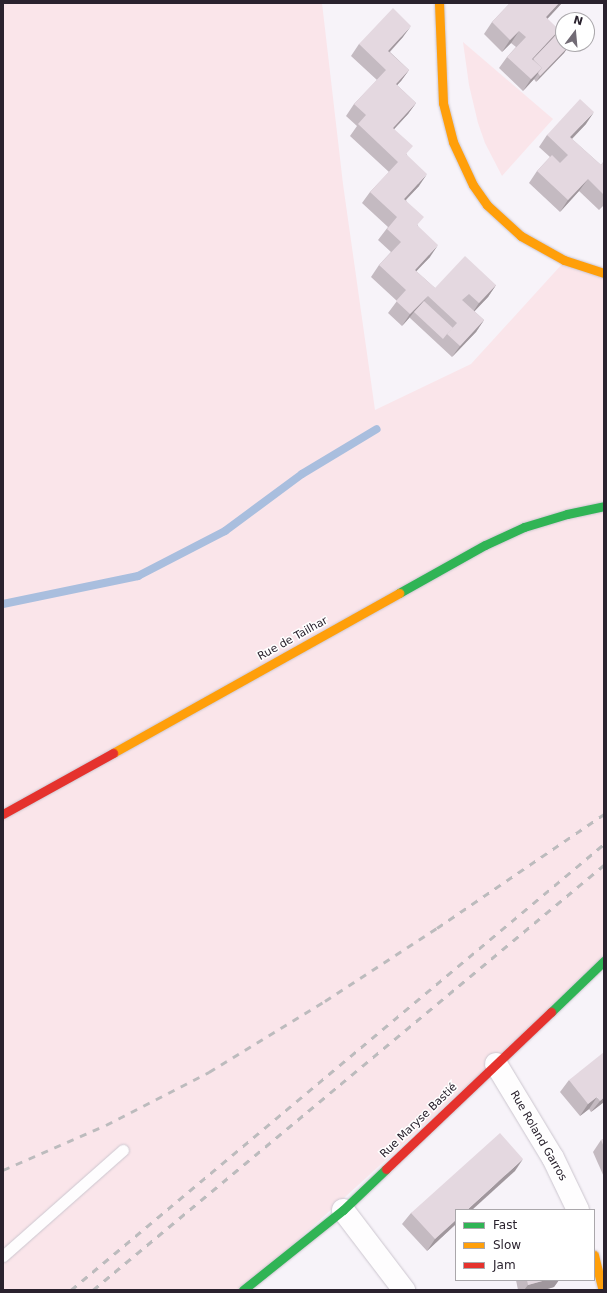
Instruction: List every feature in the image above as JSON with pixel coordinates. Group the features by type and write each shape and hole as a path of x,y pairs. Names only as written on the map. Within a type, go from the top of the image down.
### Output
{"street":[{"path":"439,3 443,103 453,142 473,185 491,209 504,223 521,236 542,250 564,260 604,273"},
{"name":"Rue de Tailhar","path":"3,814 484,545 524,527 567,514 604,506"},
{"name":"Rue Maryse Bastié","path":"243,1290 342,1210 604,961"},
{"name":"Rue Roland Garros","path":"496,1064 553,1158 578,1209"},
{"path":"342,1210 404,1290"},
{"path":"595,1259 603,1290"}],"lane":[{"path":"3,1256 123,1150"}],"shaded area":[{"path":"3,3 322,3 343,184 375,410 471,364 563,263 604,271 604,961 243,1290 3,1290"},
{"path":"463,42 553,119 502,176 485,143 478,123 469,85"}],"building":[{"path":"510,3 559,3 546,17 555,26 555,34 532,59 542,68 531,79 507,57 526,37 519,31 510,40 492,22"},
{"path":"393,8 411,26 388,51 409,70 396,84 416,103 393,128 413,146 406,154 427,174 404,199 424,217 417,225 438,245 415,270 435,288 465,256 496,285 479,303 469,294 462,300 484,320 460,346 447,334 457,323 428,296 410,314 396,301 406,290 379,265 401,242 387,229 397,217 370,192 398,162 358,124 366,115 354,104 386,70 359,44"},
{"path":"555,36 555,52 563,52 540,76 538,73 542,68 533,59"},
{"path":"580,99 594,112 570,137 601,165 604,161 604,195 588,179 568,200 537,171 552,155 560,163 568,155 547,135"},
{"path":"424,301 453,328 443,339 414,312"},
{"path":"604,1052 604,1097 600,1101 597,1097 588,1104 569,1080"},
{"path":"500,1133 523,1159 468,1209 455,1209 455,1221 435,1239 411,1213"},
{"path":"604,1139 604,1147 601,1140"},
{"path":"527,1281 542,1281 528,1285"}],"waterway":[{"path":"3,604 138,576 225,531 302,474 377,429"}],"railway":[{"path":"3,1170 106,1125 209,1072 325,1001 437,928 604,814"},
{"path":"71,1290 604,844"},
{"path":"93,1290 604,865"}],"traffic: fast":[{"path":"399,593 485,545 524,527 567,514 604,506"},
{"path":"551,1012 604,961"},
{"path":"243,1290 343,1210 386,1169"}],"traffic: slow":[{"path":"439,3 443,103 453,142 473,185 487,205 521,236 564,260 604,273"},
{"path":"113,753 399,593"},
{"path":"595,1259 603,1290"}],"traffic: jam":[{"path":"3,814 113,753"},
{"path":"386,1169 551,1012"}]}
